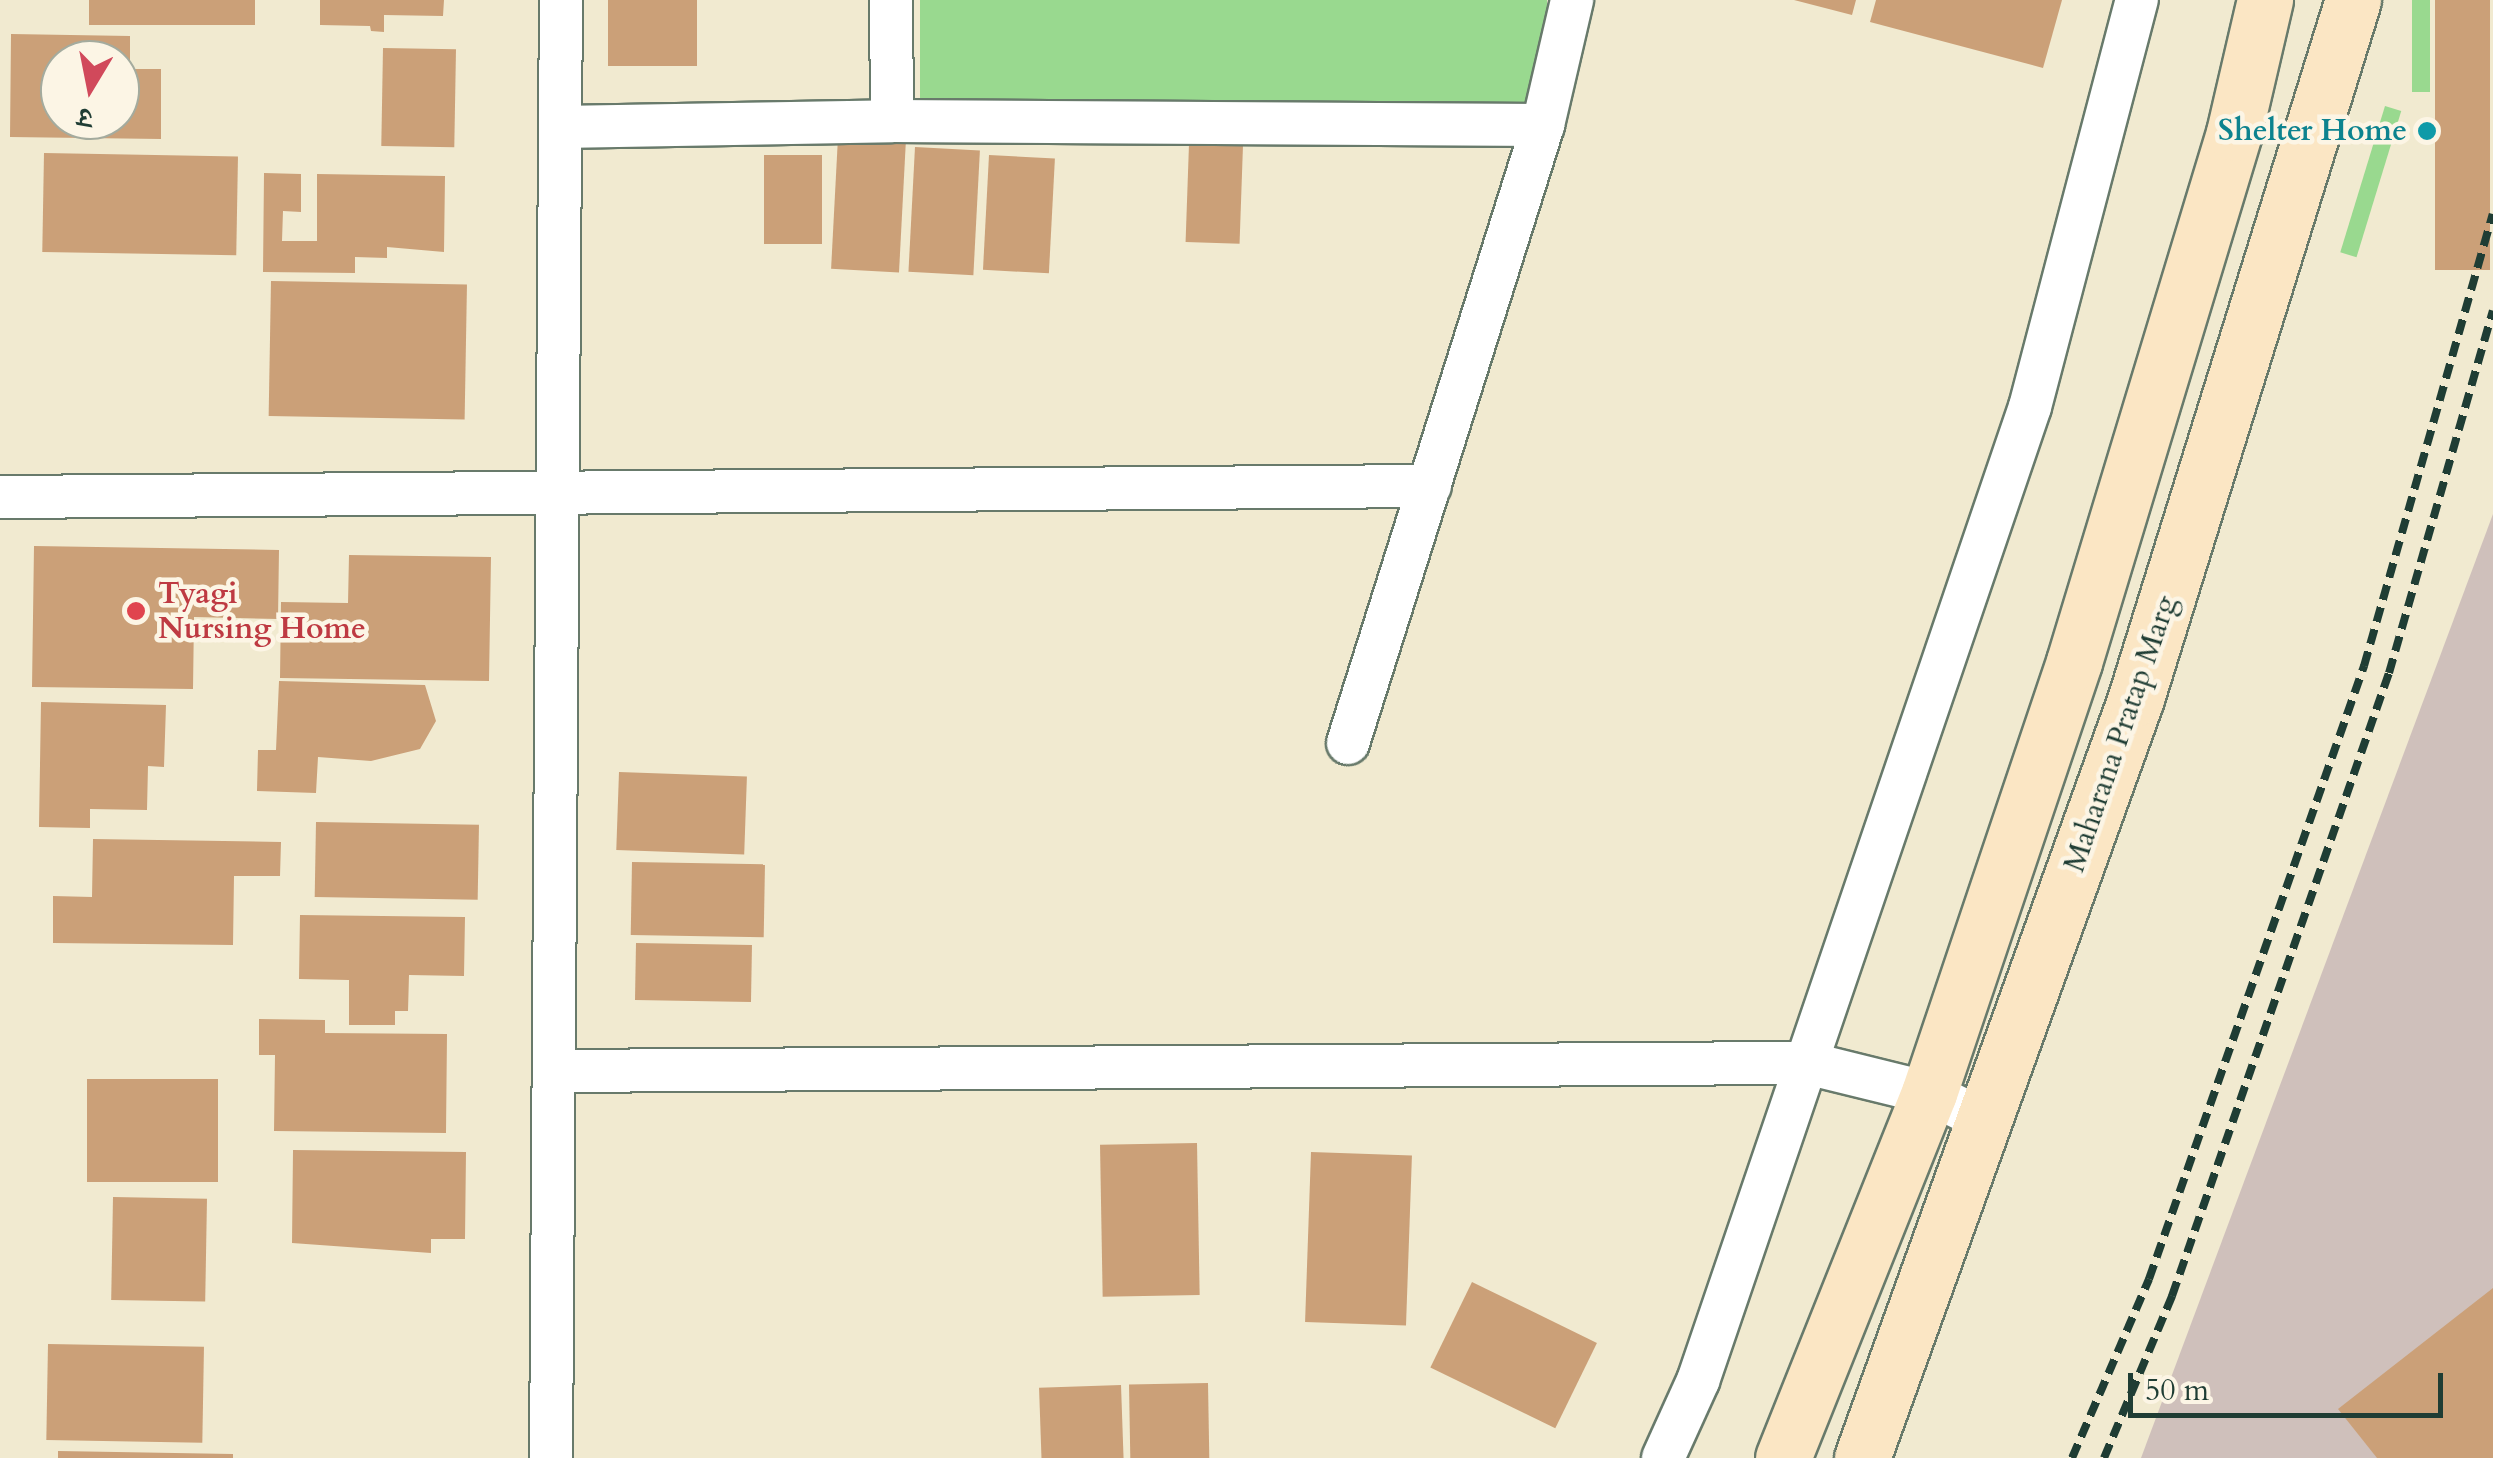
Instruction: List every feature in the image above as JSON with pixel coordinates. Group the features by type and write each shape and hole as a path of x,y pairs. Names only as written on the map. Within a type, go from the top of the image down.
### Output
{"main road":[{"path":"1784,1458 1929,1092 2074,662 2234,133 2266,0"},
{"name":"Maharana Pratap Marg","path":"1862,1458 2136,698 2353,0"}],"street":[{"path":"551,1458 560,0"},
{"path":"891,0 892,120"},
{"path":"1348,742 1543,125 1572,0"},
{"path":"1662,1458 1698,1381 2030,407 2137,0"},
{"path":"560,127 892,120 1543,125"},
{"path":"0,497 1430,486"},
{"path":"554,1071 1807,1064 1929,1092 1986,1121"}],"shaded area":[{"path":"2493,514 2493,1458 2141,1458"}],"green space":[{"path":"920,0 1547,0 1547,103 920,103"},
{"path":"2412,0 2430,0 2430,92 2412,92"},
{"path":"2385,106 2401,111 2357,257 2340,252"}],"building":[{"path":"89,0 255,0 255,25 89,25"},
{"path":"320,0 444,0 443,16 384,15 384,32 371,31 370,26 320,25"},
{"path":"608,0 697,0 697,66 608,66"},
{"path":"1794,0 1856,0 1852,15"},
{"path":"1876,0 2062,0 2043,68 1870,22"},
{"path":"2435,0 2490,0 2490,270 2435,270"},
{"path":"11,34 130,36 130,40 40,40 40,137 10,137"},
{"path":"383,48 456,49 454,147 381,146"},
{"path":"140,69 161,69 161,139 140,139"},
{"path":"838,137 906,141 899,272 831,269"},
{"path":"1189,144 1243,146 1240,244 1186,242"},
{"path":"915,147 980,150 973,275 908,272"},
{"path":"44,153 238,156 236,255 42,252"},
{"path":"764,155 822,155 822,244 764,244"},
{"path":"989,155 1055,158 1049,273 983,270"},
{"path":"264,173 301,174 301,212 283,211 282,241 317,241 317,174 445,176 444,252 387,247 387,258 355,257 355,273 263,272"},
{"path":"271,281 467,284 465,419 269,416"},
{"path":"34,546 279,550 278,619 194,617 193,689 32,687"},
{"path":"349,555 491,557 489,681 280,678 281,602 348,603"},
{"path":"279,681 425,685 436,721 420,749 371,761 318,757 316,793 257,791 258,750 276,750"},
{"path":"41,702 166,705 164,767 148,766 147,810 90,809 90,828 39,827"},
{"path":"619,772 747,776 744,854 616,850"},
{"path":"316,822 479,825 478,900 315,897"},
{"path":"93,839 281,842 280,876 234,876 233,945 53,943 53,896 92,897"},
{"path":"632,862 765,864 764,937 631,935"},
{"path":"300,915 465,917 464,976 409,975 408,1011 395,1011 395,1025 349,1025 349,980 299,979"},
{"path":"636,943 752,945 751,1002 635,1000"},
{"path":"259,1019 325,1020 325,1033 447,1034 446,1133 274,1131 275,1055 259,1055"},
{"path":"87,1079 218,1079 218,1182 87,1182"},
{"path":"1197,1143 1200,1295 1103,1297 1100,1145"},
{"path":"293,1150 466,1152 465,1239 431,1239 431,1253 292,1243"},
{"path":"1311,1152 1412,1156 1406,1325 1305,1322"},
{"path":"113,1197 207,1199 205,1302 111,1300"},
{"path":"1472,1282 1597,1343 1555,1428 1430,1367"},
{"path":"2493,1288 2493,1458 2377,1458 2338,1409"},
{"path":"48,1344 204,1347 202,1443 46,1440"},
{"path":"1208,1383 1209,1458 1130,1458 1129,1384"},
{"path":"1121,1385 1124,1458 1041,1458 1039,1388"},
{"path":"58,1451 233,1454 233,1458 58,1458"}],"railway":[{"path":"2072,1458 2149,1279 2364,666 2493,214"},
{"path":"2104,1458 2172,1296 2389,673 2493,311"}],"place":[{"name":"Shelter Home","path":"2427,131"},
{"name":"Tyagi Nursing Home","path":"136,611"}]}
